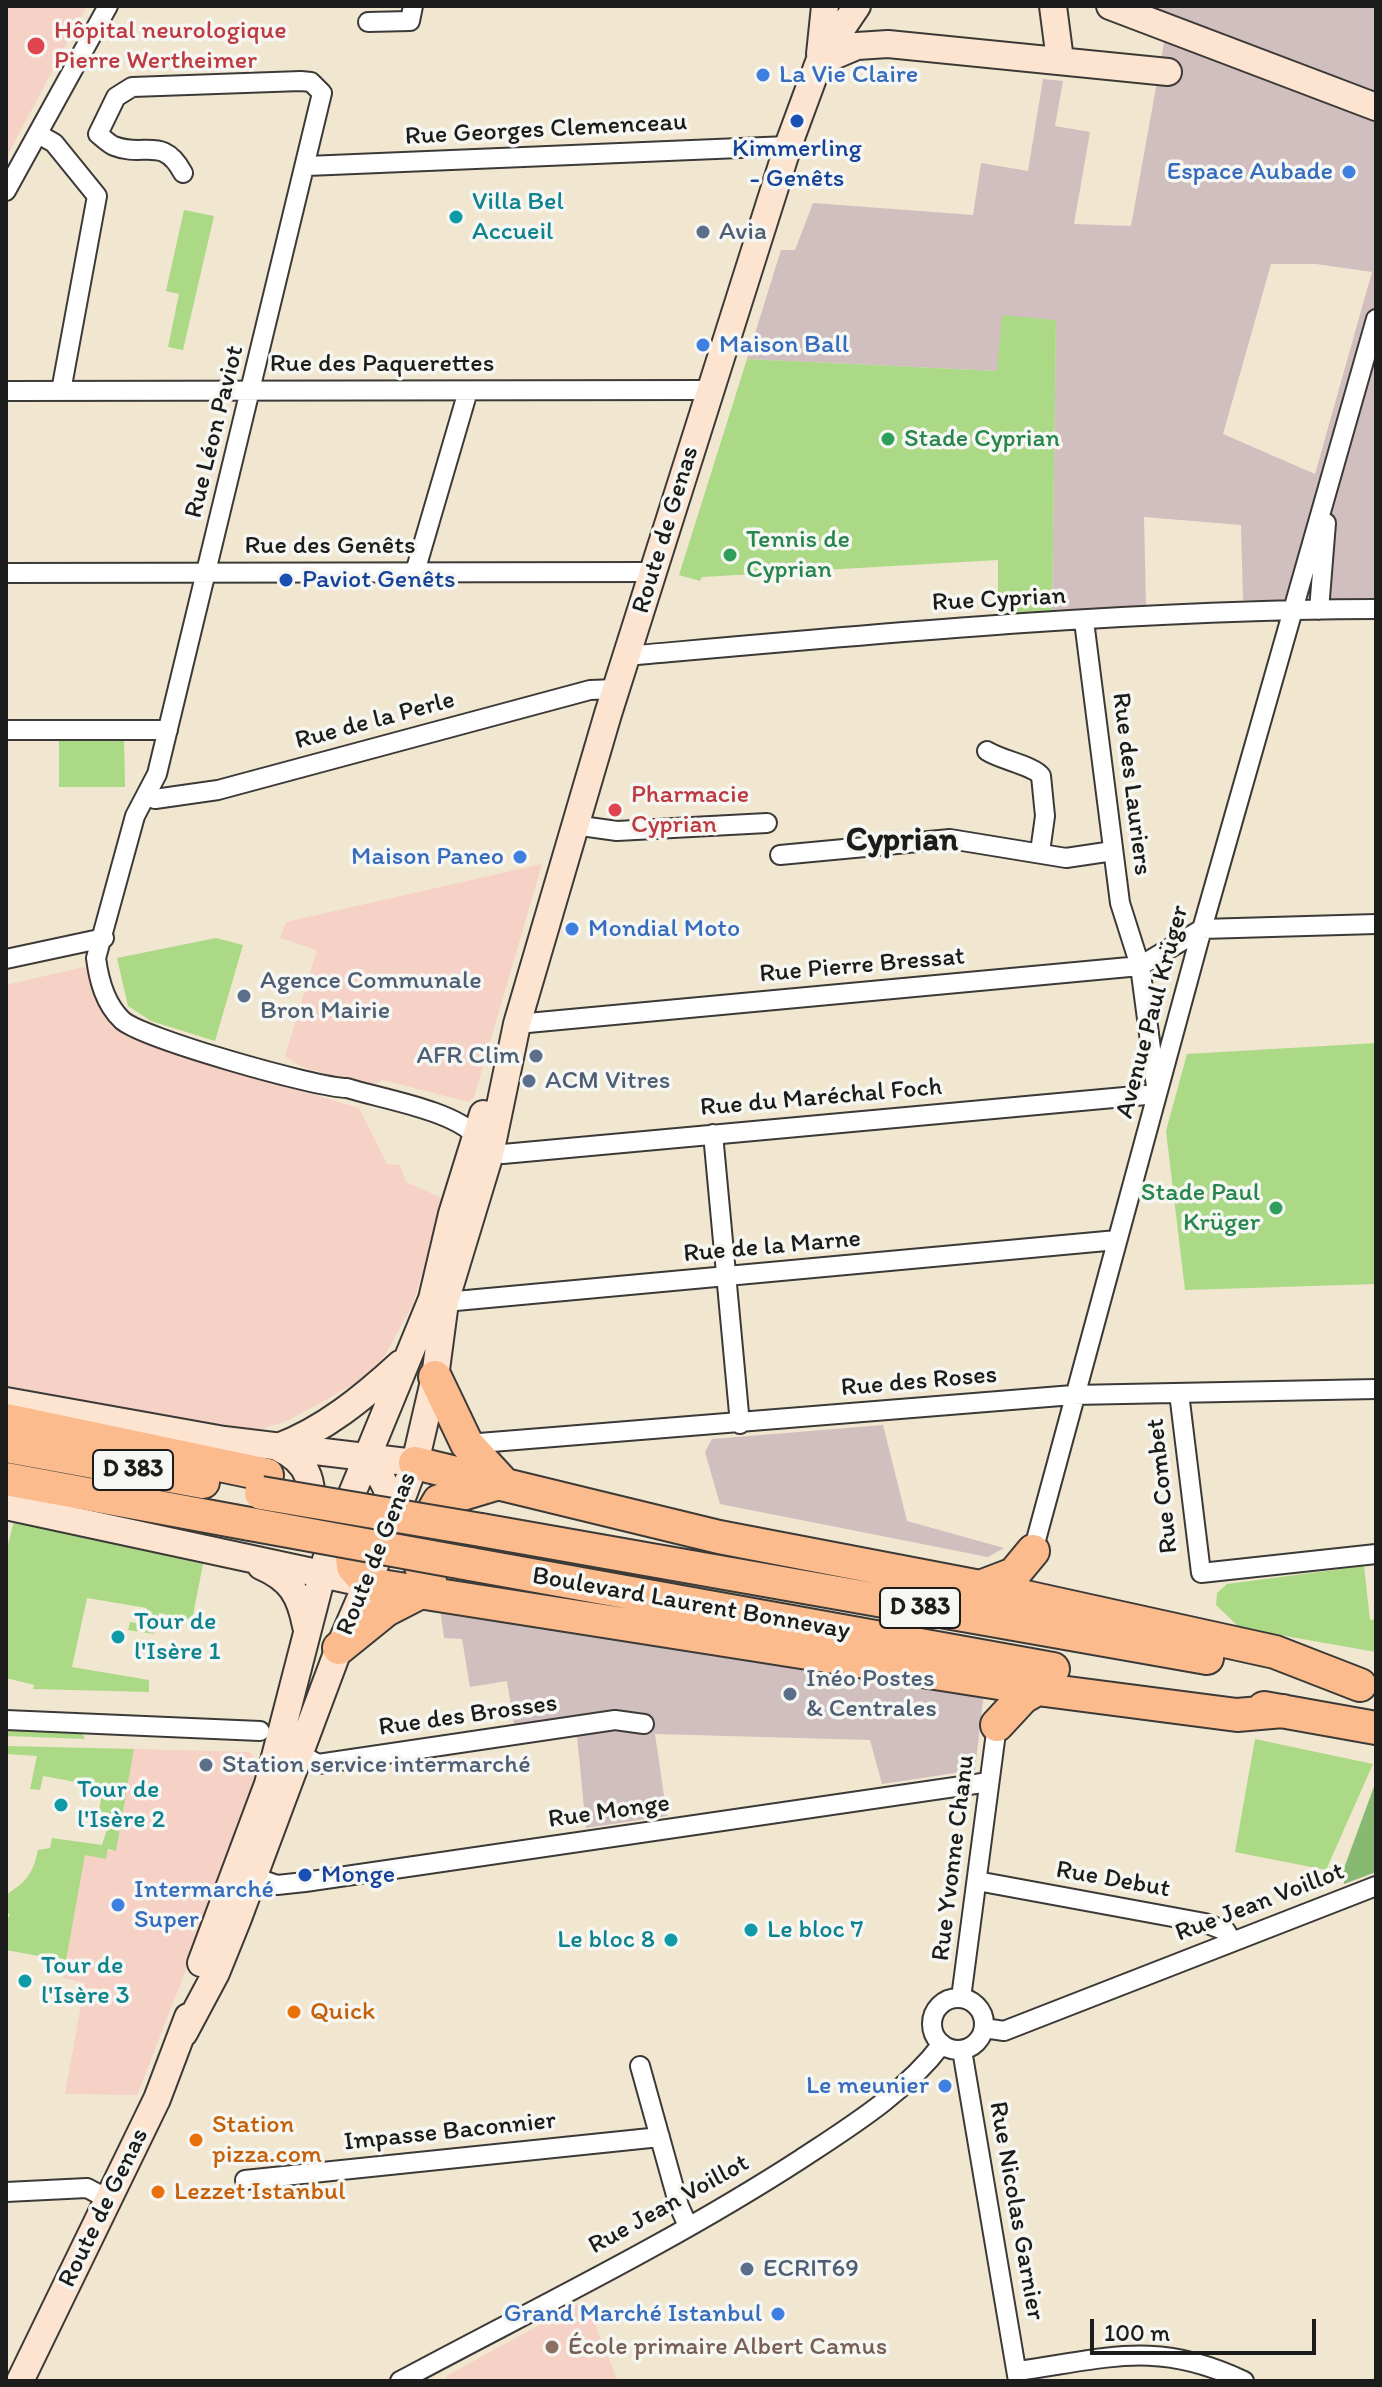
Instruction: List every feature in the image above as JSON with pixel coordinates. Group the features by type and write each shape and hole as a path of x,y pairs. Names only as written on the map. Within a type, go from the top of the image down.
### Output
{"highway":[{"path":"435,1377 467,1444 502,1482"},
{"path":"6,1420 269,1472"},
{"name":"D 383","path":"6,1446 269,1472"},
{"path":"415,1463 719,1537 980,1587 1275,1652 1368,1687"},
{"name":"Boulevard Laurent Bonnevay","path":"269,1472 362,1495 395,1523 481,1530 1368,1687"},
{"name":"Boulevard Laurent Bonnevay","path":"6,1479 1376,1728"},
{"path":"433,1594 423,1573 418,1537 439,1501 502,1482"},
{"path":"347,1500 353,1567 368,1584 1037,1689 1237,1715 1283,1711"},
{"path":"980,1587 1014,1574 1033,1551"},
{"path":"1033,1551 1035,1580 1057,1605"},
{"path":"339,1648 386,1610 433,1594"},
{"path":"976,1679 985,1692 997,1725 1023,1697 1037,1689"}],"main road":[{"path":"825,6 819,62 857,46 888,44 1168,72"},
{"path":"1110,6 1376,107"},
{"path":"848,9 888,44"},
{"name":"Route de Genas","path":"20,2381 184,2033 216,1973 246,1874 321,1573 347,1500 407,1358 439,1300 465,1241 495,1081 509,1056 616,689 788,146 819,62 848,9"},
{"path":"1050,59 1054,11"},
{"name":"Route de Genas","path":"280,1743 339,1648 395,1523 415,1463 435,1377 439,1300 452,1214 484,1141"},
{"path":"269,1472 296,1440 344,1410 407,1358"},
{"path":"6,1401 269,1472 365,1457 415,1463"},
{"path":"145,1533 201,1538 258,1550 288,1552 296,1549 310,1520 313,1497 310,1478 297,1456 269,1472"},
{"path":"365,1457 381,1475 391,1498 395,1523"},
{"path":"6,1506 145,1533 368,1584"},
{"path":"236,1555 280,1574 294,1588 301,1600 307,1628"}],"street":[{"path":"6,191 108,6"},
{"path":"368,22 410,21 413,6"},
{"name":"Rue Léon Paviot","path":"183,173 174,157 161,150 114,146 98,134 116,97 132,87 311,82 322,93 323,102 168,730 147,796 135,816 104,938 96,958 98,977 114,1011 134,1029 296,1079 330,1088 347,1088 451,1119 468,1127 484,1141"},
{"path":"38,134 54,143 97,196 61,391"},
{"name":"Rue Georges Clemenceau","path":"307,166 788,146"},
{"name":"Avenue Paul Krüger","path":"1033,1551 1202,929 1376,319"},
{"name":"Rue des Paquerettes","path":"6,391 709,390"},
{"path":"415,572 468,391"},
{"name":"Avenue Paul Krüger","path":"1319,610 1329,489"},
{"name":"Rue des Genêts","path":"6,573 208,570 654,572"},
{"name":"Rue Cyprian","path":"627,656 886,633 1295,610 1376,609"},
{"name":"Rue des Lauriers","path":"1084,621 1120,903 1140,966 1157,1094"},
{"name":"Rue de la Perle","path":"147,796 155,799 218,790 590,690 616,689"},
{"path":"6,730 168,730"},
{"path":"987,751 1003,761 1037,770 1041,776 1045,816 1040,852"},
{"path":"574,825 617,831 767,823"},
{"path":"780,855 950,839 1066,858 1113,851"},
{"path":"1202,929 1376,924"},
{"name":"Rue Pierre Bressat","path":"517,1024 1140,966 1202,929"},
{"path":"6,959 104,938"},
{"name":"Rue du Maréchal Foch","path":"484,1141 503,1154 1157,1094"},
{"path":"713,1134 740,1424"},
{"path":"452,1214 458,1219 465,1241"},
{"name":"Rue de la Marne","path":"439,1300 727,1278 1117,1240"},
{"name":"Rue des Roses","path":"467,1444 1073,1395 1376,1389"},
{"name":"Rue Combet","path":"1179,1393 1197,1562 1201,1573 1376,1554"},
{"name":"Rue des Brosses","path":"6,1720 280,1743 318,1764 615,1720 644,1724"},
{"name":"Rue Yvonne Chanu","path":"961,1998 997,1725"},
{"name":"Rue Monge","path":"246,1874 277,1885 305,1882 989,1782"},
{"name":"Rue Debut","path":"977,1881 1205,1923 1226,1931 1232,1942"},
{"name":"Rue Jean Voillot","path":"984,2028 1004,2031 1376,1886"},
{"path":"961,1998 976,2005 984,2028 977,2042 962,2050 942,2044 933,2029 935,2012 946,2001 961,1998"},
{"name":"Rue Jean Voillot","path":"400,2381 742,2197 837,2136 914,2078 942,2044"},
{"name":"Rue Nicolas Garnier","path":"962,2050 1018,2376"},
{"path":"640,2066 688,2226"},
{"name":"Impasse Baconnier","path":"245,2180 660,2137"},
{"path":"6,2192 87,2188 108,2199"},
{"path":"1018,2376 1115,2354 1155,2355 1195,2362 1244,2381"}],"shaded area":[{"name":"Hôpital neurologique Pierre Wertheimer","path":"6,6 87,6 6,158"},
{"path":"1148,6 1376,6 1376,606 1243,600 1241,525 1144,517 1146,606 1052,611 1056,320 997,371 747,359 781,250 795,250 813,203 973,215 981,163 1028,171 1043,79 1063,81 1055,126 1090,132 1074,224 1131,226 1169,15","holes":["1271,264 1316,264 1372,272 1315,474 1223,434"]},
{"path":"542,864 474,1097 469,1102 383,1080 368,1087 300,1066 285,1056 317,950 280,938 286,922"},
{"path":"88,966 97,996 117,1024 133,1038 359,1108 387,1164 400,1165 406,1182 444,1199 413,1304 384,1357 360,1381 289,1420 255,1431 6,1389 6,985"},
{"path":"883,1425 907,1521 1004,1548 988,1557 720,1504 705,1452 712,1439"},
{"path":"440,1608 984,1692 975,1770 882,1784 870,1740 655,1734 667,1816 586,1828 575,1716 514,1725 507,1681 470,1687 462,1639 444,1638"},
{"path":"134,1749 250,1752 259,1764 248,1805 239,1823 236,1842 137,2095 65,2094 85,1983 63,1978 85,1855 116,1850"},
{"name":"École primaire Albert Camus","path":"585,2300 618,2381 446,2381 446,2376"}],"green space":[{"path":"184,210 214,216 183,350 168,347 179,294 166,291"},
{"name":"Stade Cyprian","path":"1002,315 1056,320 1052,611 998,614 998,560 702,577 700,581 679,575 747,359 997,371"},
{"path":"124,735 125,787 59,787 59,736"},
{"path":"216,938 243,945 215,1041 151,1021 128,1006 117,958"},
{"name":"Stade Paul Krüger","path":"1376,1043 1376,1284 1185,1290 1166,1131 1187,1054"},
{"path":"15,1517 203,1564 192,1620 159,1613 154,1634 128,1630 130,1622 145,1625 147,1608 87,1598 72,1667 149,1680 149,1692 33,1689 34,1685 6,1678 6,1552"},
{"path":"1364,1566 1370,1620 1376,1619 1376,1652 1240,1628 1216,1605 1217,1593 1227,1584"},
{"path":"6,1727 80,1729 85,1739 6,1736"},
{"path":"1255,1739 1373,1764 1326,1870 1235,1852"},
{"path":"6,1746 134,1749 116,1851 108,1849 106,1859 85,1855 66,1961 6,1950 6,1921 10,1915 6,1911 6,1895 28,1877 38,1850 50,1848 52,1838 102,1845 112,1814 99,1811 103,1787 43,1776 40,1790 30,1789 37,1756 7,1754 6,1758"},
{"path":"1376,1781 1376,1872 1344,1884 1343,1871"}],"place":[{"name":"Hôpital neurologique Pierre Wertheimer","path":"36,46"},
{"name":"La Vie Claire","path":"763,75"},
{"name":"Kimmerling - Genêts","path":"797,121"},
{"name":"Espace Aubade","path":"1349,172"},
{"name":"Villa Bel Accueil","path":"456,217"},
{"name":"Avia","path":"703,232"},
{"name":"Maison Ball","path":"703,345"},
{"name":"Stade Cyprian","path":"888,439"},
{"name":"Tennis de Cyprian","path":"730,555"},
{"name":"Paviot Genêts","path":"286,580"},
{"name":"Pharmacie Cyprian","path":"615,810"},
{"name":"Maison Paneo","path":"520,857"},
{"name":"Mondial Moto","path":"572,929"},
{"name":"Agence Communale Bron Mairie","path":"244,996"},
{"name":"AFR Clim","path":"536,1056"},
{"name":"ACM Vitres","path":"529,1081"},
{"name":"Stade Paul Krüger","path":"1276,1208"},
{"name":"Tour de l'Isère 1","path":"118,1637"},
{"name":"Inéo Postes & Centrales","path":"790,1694"},
{"name":"Station service intermarché","path":"206,1765"},
{"name":"Tour de l'Isère 2","path":"61,1805"},
{"name":"Monge","path":"305,1875"},
{"name":"Intermarché Super","path":"118,1905"},
{"name":"Le bloc 7","path":"751,1930"},
{"name":"Le bloc 8","path":"671,1940"},
{"name":"Tour de l'Isère 3","path":"25,1981"},
{"name":"Quick","path":"294,2012"},
{"name":"Le meunier","path":"945,2086"},
{"name":"Station pizza.com","path":"196,2140"},
{"name":"Lezzet Istanbul","path":"158,2192"},
{"name":"ECRIT69","path":"747,2269"},
{"name":"Grand Marché Istanbul","path":"778,2314"},
{"name":"École primaire Albert Camus","path":"552,2347"}],"district":[{"name":"Cyprian","path":"902,841"}]}
